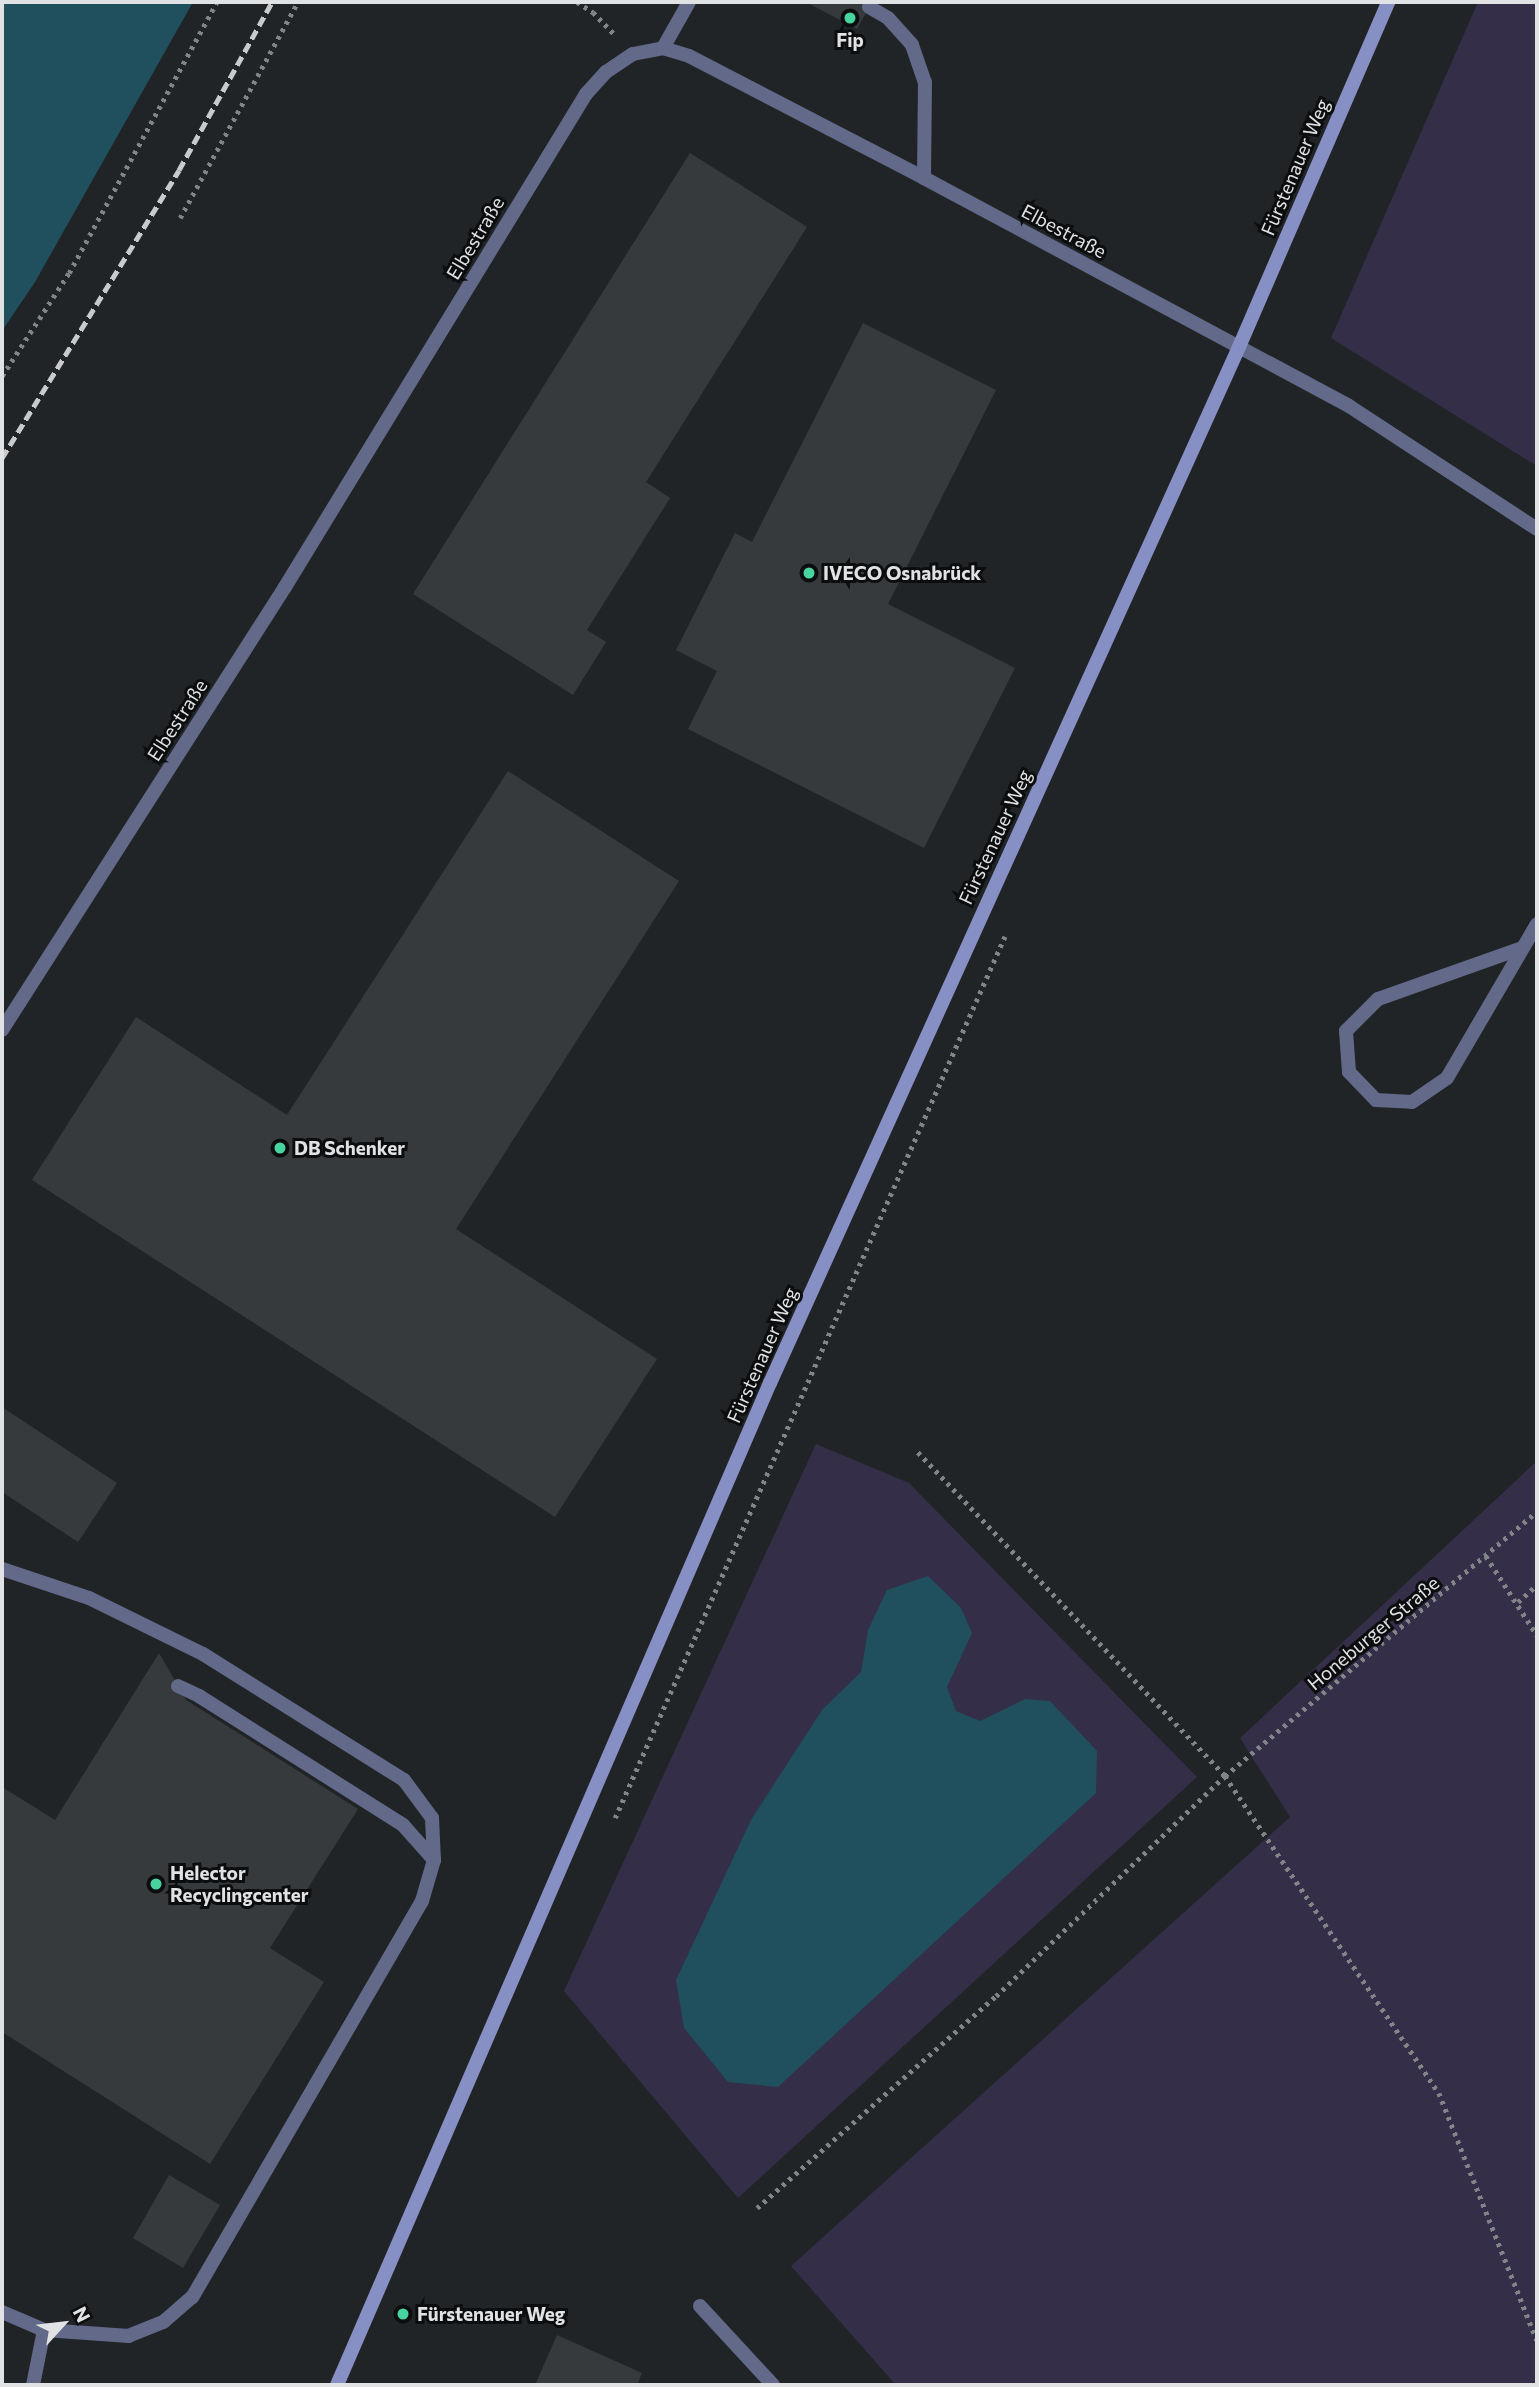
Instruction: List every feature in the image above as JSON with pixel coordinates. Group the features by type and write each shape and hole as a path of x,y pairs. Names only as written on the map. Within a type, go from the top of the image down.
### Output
{"street":[{"path":"663,48 689,2"},
{"name":"Fürstenauer Weg","path":"337,2385 765,1394 1239,347 1388,2"},
{"path":"869,7 888,18 912,45 925,82 924,178"},
{"name":"Elbestraße","path":"2,1030 285,587 586,94 606,72 633,54 663,48 689,56 1239,347"},
{"path":"1239,347 1349,406 1537,528"},
{"path":"1522,948 1378,999 1346,1031 1349,1072 1376,1100 1412,1102 1447,1078 1537,924"},
{"path":"2,1569 89,1598 203,1654 404,1780 432,1818 434,1860 422,1901 192,2297 163,2322 129,2336 44,2330 2,2312"},
{"path":"178,1686 200,1696 403,1825 434,1860"},
{"path":"700,2306 774,2385"},
{"path":"33,2385 44,2330"}],"path":[{"path":"2,376 69,273 216,2"},
{"path":"180,218 298,2"},
{"path":"577,2 593,12 633,54"},
{"path":"610,1828 1009,929"},
{"path":"918,1452 1225,1776 1439,2093 1537,2340"},
{"name":"Honeburger Straße","path":"757,2208 996,1996 1225,1776 1537,1511"},
{"path":"1486,1556 1537,1635"},
{"path":"1518,1602 1537,1585"}],"shaded area":[{"path":"1478,2 1537,2 1537,466 1331,338"},
{"path":"816,1444 909,1483 1197,1777 738,2198 564,1991"},
{"path":"1537,1461 1537,2385 896,2385 791,2266 1290,1817 1240,1738"}],"water":[{"path":"2,2 193,2 35,282 2,331"},
{"path":"928,1576 961,1608 972,1633 947,1687 956,1711 980,1721 1025,1699 1050,1701 1097,1751 1096,1793 778,2087 728,2082 684,2028 676,1980 751,1820 822,1710 861,1672 868,1630 887,1590"}],"building":[{"name":"Fip","path":"806,2 872,2 857,29"},
{"path":"690,153 807,227 646,482 670,498 587,630 606,642 573,695 413,594"},
{"name":"IVECO Osnabrück","path":"863,323 996,390 888,604 1015,668 924,848 688,729 717,671 676,650 735,533 752,542"},
{"name":"DB Schenker","path":"508,771 679,881 456,1229 657,1359 555,1517 32,1180 136,1017 287,1115"},
{"path":"2,1407 117,1483 78,1542 2,1492"},
{"name":"Helector Recyclingcenter","path":"159,1653 186,1700 358,1809 270,1948 324,1982 210,2164 2,2032 2,1787 55,1820"},
{"path":"169,2175 220,2205 183,2268 133,2238"},
{"path":"557,2335 642,2373 637,2385 535,2385"}],"railway":[{"path":"2,458 179,170 272,2"}],"place":[{"name":"Fip","path":"850,18"},
{"name":"IVECO Osnabrück","path":"809,573"},
{"name":"DB Schenker","path":"280,1148"},
{"name":"Helector Recyclingcenter","path":"156,1884"},
{"name":"Fürstenauer Weg","path":"403,2314"}]}
